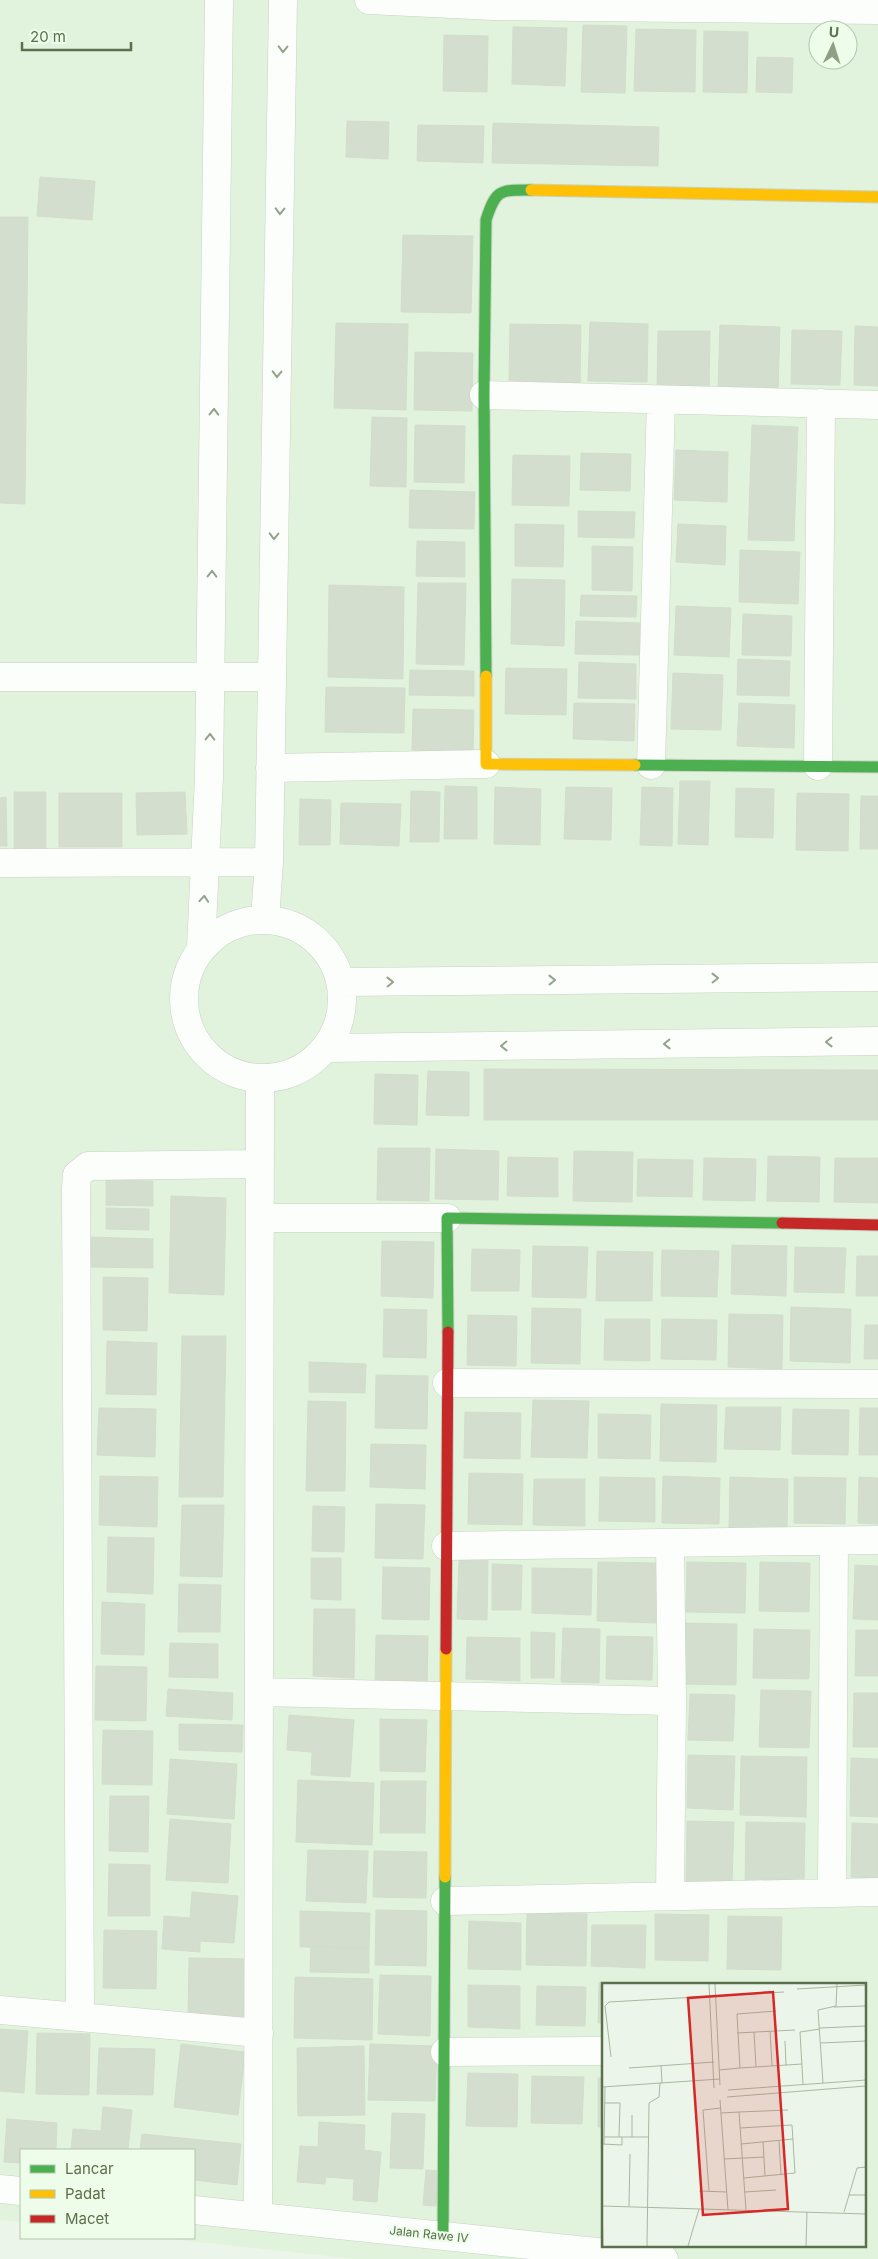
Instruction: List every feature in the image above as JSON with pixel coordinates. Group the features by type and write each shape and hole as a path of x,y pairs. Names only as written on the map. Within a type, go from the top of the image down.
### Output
{"street":[{"path":"201,948 206,862 210,677 219,0"},
{"path":"265,919 269,862 284,0"},
{"path":"369,0 649,4 878,10"},
{"path":"486,764 484,395 486,220 493,199 506,190 878,197"},
{"path":"484,395 878,405"},
{"path":"650,765 662,400"},
{"path":"818,766 821,403"},
{"path":"0,678 272,677"},
{"path":"270,768 486,764 878,767"},
{"path":"0,863 269,862"},
{"path":"265,919 291,925 314,938 331,958 341,982 343,1005 340,1020 327,1048 308,1065 285,1076 260,1079 235,1074 213,1062 196,1043 185,1020 183,995 188,970 201,948 219,932 241,922 265,919"},
{"path":"341,982 878,977"},
{"path":"327,1048 878,1041"},
{"path":"258,2216 260,1079"},
{"path":"80,2017 76,1188 78,1174 88,1166 260,1164"},
{"path":"260,1218 447,1218 878,1225"},
{"path":"443,2236 446,1383 449,1301 447,1218"},
{"path":"446,1383 878,1384"},
{"path":"446,1546 878,1540"},
{"path":"832,1892 834,1541"},
{"path":"670,1543 672,1701 670,1896"},
{"path":"259,1692 672,1701"},
{"path":"445,1901 878,1892"},
{"path":"0,2010 259,2033"},
{"path":"445,2052 602,2051"},
{"path":"0,2189 20,2192"},
{"name":"Jalan Rawe IV","path":"195,2210 664,2259"}],"shaded area":[{"path":"0,0 878,0 878,2259 353,2259 171,2239 195,2239 195,2149 20,2149 20,2222 0,2220"}],"building":[{"path":"583,25 627,26 625,93 581,92"},
{"path":"513,27 567,28 565,86 512,84"},
{"path":"636,29 696,30 695,92 634,91"},
{"path":"704,31 748,32 747,93 703,92"},
{"path":"444,35 488,36 487,92 443,91"},
{"path":"757,57 793,58 792,93 756,92"},
{"path":"347,121 389,122 388,159 346,157"},
{"path":"493,123 659,127 658,166 492,163"},
{"path":"418,125 484,126 483,163 417,161"},
{"path":"40,177 95,181 92,220 37,216"},
{"path":"0,217 28,217 25,504 0,503"},
{"path":"403,235 473,236 471,313 401,312"},
{"path":"590,322 648,324 647,382 588,381"},
{"path":"336,323 408,324 406,410 334,408"},
{"path":"510,324 581,325 580,384 509,382"},
{"path":"720,325 780,327 778,390 718,389"},
{"path":"855,326 878,327 878,386 854,385"},
{"path":"792,330 842,331 840,385 791,384"},
{"path":"658,331 710,331 709,393 657,392"},
{"path":"415,352 473,353 472,411 414,410"},
{"path":"372,417 407,418 406,487 370,486"},
{"path":"415,425 465,426 464,483 414,482"},
{"path":"752,425 798,427 794,541 748,540"},
{"path":"676,450 728,452 727,502 674,500"},
{"path":"581,453 631,454 630,491 580,490"},
{"path":"513,455 570,456 569,506 512,505"},
{"path":"410,490 475,492 474,529 409,528"},
{"path":"578,511 635,512 634,538 578,537"},
{"path":"515,524 564,525 563,567 515,566"},
{"path":"678,524 726,526 725,565 676,562"},
{"path":"417,541 465,542 465,577 416,576"},
{"path":"592,546 633,547 632,591 592,590"},
{"path":"740,550 800,552 798,604 739,602"},
{"path":"512,579 565,580 564,646 511,644"},
{"path":"418,583 466,583 464,665 416,664"},
{"path":"329,585 404,587 403,679 328,677"},
{"path":"581,595 637,596 636,617 580,616"},
{"path":"676,606 731,608 729,657 674,655"},
{"path":"743,614 792,616 791,656 742,655"},
{"path":"576,621 640,623 639,655 575,654"},
{"path":"738,659 790,661 789,696 737,695"},
{"path":"579,662 636,664 636,699 578,698"},
{"path":"506,668 567,669 566,715 505,714"},
{"path":"410,670 474,671 474,696 409,695"},
{"path":"673,673 723,675 721,730 671,729"},
{"path":"326,687 405,688 404,733 325,732"},
{"path":"574,703 635,704 634,741 573,739"},
{"path":"739,703 795,705 794,748 737,746"},
{"path":"413,709 474,710 473,751 412,750"},
{"path":"680,781 710,781 708,845 678,844"},
{"path":"445,786 477,787 477,839 444,839"},
{"path":"495,787 541,789 540,845 494,844"},
{"path":"566,787 612,788 611,840 564,839"},
{"path":"642,787 673,788 672,846 640,845"},
{"path":"736,788 774,789 773,838 735,837"},
{"path":"411,791 440,792 439,842 410,842"},
{"path":"14,792 46,792 46,849 14,849"},
{"path":"185,792 187,834 137,835 136,793"},
{"path":"59,793 122,793 122,847 59,847"},
{"path":"797,793 849,794 848,851 796,850"},
{"path":"861,796 878,796 878,849 860,849"},
{"path":"6,797 7,846 0,846 0,798"},
{"path":"300,799 331,800 330,845 299,845"},
{"path":"341,803 401,804 399,846 340,844"},
{"path":"484,1069 878,1070 878,1120 484,1120"},
{"path":"428,1071 469,1072 469,1116 426,1115"},
{"path":"375,1074 418,1075 417,1125 374,1124"},
{"path":"378,1148 430,1148 429,1201 377,1200"},
{"path":"436,1149 499,1151 498,1200 435,1199"},
{"path":"574,1151 633,1152 632,1202 573,1201"},
{"path":"768,1156 820,1157 819,1202 767,1201"},
{"path":"508,1157 558,1158 558,1197 507,1196"},
{"path":"704,1158 756,1159 755,1201 703,1200"},
{"path":"835,1158 878,1158 878,1203 834,1202"},
{"path":"638,1159 693,1160 692,1197 637,1196"},
{"path":"106,1180 153,1181 153,1206 106,1205"},
{"path":"171,1196 226,1198 224,1295 169,1293"},
{"path":"106,1208 149,1209 149,1230 106,1229"},
{"path":"91,1237 153,1239 153,1268 90,1267"},
{"path":"382,1241 434,1242 433,1298 381,1296"},
{"path":"732,1245 787,1246 786,1296 731,1294"},
{"path":"533,1246 588,1247 586,1298 532,1297"},
{"path":"795,1247 846,1248 844,1293 794,1292"},
{"path":"472,1249 520,1250 519,1291 471,1291"},
{"path":"662,1250 719,1251 717,1297 661,1296"},
{"path":"597,1251 653,1252 652,1301 596,1301"},
{"path":"857,1256 878,1256 878,1296 856,1296"},
{"path":"103,1277 148,1278 147,1331 103,1330"},
{"path":"791,1307 851,1309 850,1363 790,1361"},
{"path":"532,1308 581,1309 580,1364 531,1363"},
{"path":"384,1309 427,1310 426,1358 383,1357"},
{"path":"729,1314 783,1315 782,1369 728,1367"},
{"path":"468,1315 517,1316 516,1366 467,1365"},
{"path":"605,1319 650,1319 650,1361 604,1360"},
{"path":"662,1319 717,1320 716,1360 661,1359"},
{"path":"865,1325 878,1325 878,1359 864,1359"},
{"path":"182,1336 226,1336 223,1497 179,1497"},
{"path":"107,1341 157,1343 156,1395 106,1394"},
{"path":"309,1362 366,1364 365,1393 309,1392"},
{"path":"376,1375 428,1376 427,1429 375,1428"},
{"path":"533,1400 589,1401 587,1458 531,1457"},
{"path":"308,1401 346,1402 345,1491 306,1491"},
{"path":"661,1404 717,1405 716,1462 660,1461"},
{"path":"726,1407 781,1407 780,1450 724,1449"},
{"path":"99,1408 156,1409 155,1457 97,1455"},
{"path":"860,1408 878,1408 878,1455 859,1455"},
{"path":"793,1409 849,1410 848,1455 792,1454"},
{"path":"465,1412 521,1413 520,1459 464,1458"},
{"path":"598,1414 651,1415 650,1459 598,1458"},
{"path":"371,1444 426,1445 425,1489 370,1487"},
{"path":"469,1473 523,1474 522,1525 468,1524"},
{"path":"100,1476 158,1477 157,1527 99,1525"},
{"path":"663,1476 720,1478 719,1524 662,1523"},
{"path":"600,1477 655,1478 655,1522 599,1521"},
{"path":"730,1477 788,1479 787,1531 729,1530"},
{"path":"794,1477 846,1478 845,1524 794,1523"},
{"path":"859,1477 878,1478 878,1524 858,1523"},
{"path":"534,1479 585,1479 585,1526 533,1525"},
{"path":"376,1504 425,1505 423,1559 375,1558"},
{"path":"182,1505 224,1505 222,1577 180,1576"},
{"path":"313,1506 345,1507 344,1552 312,1551"},
{"path":"108,1537 154,1538 153,1594 107,1592"},
{"path":"311,1558 341,1558 341,1600 311,1599"},
{"path":"459,1559 488,1560 487,1620 457,1619"},
{"path":"598,1562 657,1563 656,1623 597,1621"},
{"path":"687,1562 746,1563 745,1613 686,1612"},
{"path":"760,1562 810,1563 809,1612 759,1611"},
{"path":"492,1564 522,1565 521,1610 492,1610"},
{"path":"855,1565 878,1566 878,1620 853,1619"},
{"path":"383,1567 430,1568 429,1620 382,1619"},
{"path":"532,1568 592,1569 591,1615 532,1613"},
{"path":"179,1584 221,1585 220,1632 178,1632"},
{"path":"102,1602 145,1604 144,1655 101,1654"},
{"path":"314,1609 355,1609 354,1678 313,1676"},
{"path":"681,1623 737,1624 736,1685 680,1684"},
{"path":"563,1628 600,1629 599,1683 561,1682"},
{"path":"754,1629 810,1630 809,1679 753,1678"},
{"path":"856,1630 878,1630 878,1676 855,1676"},
{"path":"531,1632 555,1633 554,1678 531,1678"},
{"path":"376,1635 428,1636 427,1689 375,1688"},
{"path":"607,1636 653,1637 652,1680 606,1679"},
{"path":"467,1637 520,1638 520,1681 466,1679"},
{"path":"170,1643 218,1644 218,1678 169,1677"},
{"path":"96,1666 147,1667 146,1721 95,1720"},
{"path":"168,1689 233,1693 232,1720 166,1716"},
{"path":"761,1690 811,1691 809,1748 759,1747"},
{"path":"854,1693 878,1693 878,1747 853,1747"},
{"path":"690,1694 735,1695 733,1741 688,1740"},
{"path":"289,1715 354,1720 350,1777 311,1775 312,1752 287,1750"},
{"path":"380,1719 427,1720 425,1772 380,1771"},
{"path":"179,1724 243,1725 242,1752 179,1750"},
{"path":"103,1730 153,1731 152,1785 102,1784"},
{"path":"688,1755 735,1756 733,1810 687,1808"},
{"path":"741,1756 807,1757 806,1817 740,1815"},
{"path":"851,1758 878,1759 878,1817 850,1816"},
{"path":"170,1759 237,1764 234,1819 167,1814"},
{"path":"298,1780 374,1783 372,1845 296,1842"},
{"path":"381,1781 426,1781 425,1833 380,1833"},
{"path":"110,1796 149,1796 148,1852 109,1851"},
{"path":"170,1819 231,1824 228,1883 166,1880"},
{"path":"687,1821 734,1822 732,1883 686,1882"},
{"path":"746,1822 805,1823 804,1885 745,1884"},
{"path":"852,1823 878,1824 878,1878 851,1877"},
{"path":"308,1850 368,1851 366,1903 306,1901"},
{"path":"374,1851 427,1852 426,1898 373,1897"},
{"path":"109,1864 150,1865 150,1916 108,1916"},
{"path":"192,1892 238,1896 234,1943 200,1941 200,1952 162,1949 164,1916 190,1918"},
{"path":"376,1910 427,1911 426,1966 375,1965"},
{"path":"300,1911 370,1913 369,1948 300,1947"},
{"path":"527,1913 587,1914 586,1966 526,1965"},
{"path":"655,1914 709,1915 708,1961 655,1960"},
{"path":"728,1916 782,1917 781,1970 727,1969"},
{"path":"469,1921 521,1923 521,1970 468,1969"},
{"path":"592,1925 646,1925 645,1968 591,1966"},
{"path":"104,1930 157,1931 156,1989 103,1988"},
{"path":"311,1947 369,1948 369,1973 310,1972"},
{"path":"189,1958 245,1959 244,2021 188,2020"},
{"path":"380,1975 431,1976 430,2036 378,2034"},
{"path":"295,1977 373,1979 372,2040 294,2038"},
{"path":"599,1983 602,1983 602,2023 598,2023"},
{"path":"468,1985 520,1986 520,2029 468,2027"},
{"path":"537,1986 586,1987 585,2026 536,2025"},
{"path":"0,2029 28,2031 24,2093 0,2091"},
{"path":"37,2033 90,2034 89,2095 36,2094"},
{"path":"181,2044 245,2052 238,2115 174,2107"},
{"path":"370,2044 437,2046 435,2101 368,2100"},
{"path":"364,2046 365,2115 298,2116 297,2048"},
{"path":"99,2048 155,2049 153,2095 97,2094"},
{"path":"468,2073 518,2074 517,2127 466,2126"},
{"path":"532,2076 584,2077 582,2124 531,2123"},
{"path":"598,2078 602,2078 602,2127 598,2127"},
{"path":"103,2107 132,2110 128,2149 71,2149 73,2129 101,2131"},
{"path":"392,2113 425,2114 423,2169 390,2168"},
{"path":"7,2119 57,2123 56,2149 20,2149 20,2163 4,2162"},
{"path":"319,2122 365,2125 364,2150 381,2152 377,2202 353,2200 354,2179 326,2177 325,2184 297,2182 300,2146 318,2147"},
{"path":"142,2134 241,2144 237,2185 195,2180 195,2149 140,2149"},
{"path":"426,2170 439,2171 436,2206 423,2205"}],"traffic: fast":[{"path":"486,676 484,395 486,220 493,202 501,193 512,190 531,190"},
{"path":"635,765 878,767"},
{"path":"448,1332 447,1218 782,1223"},
{"path":"443,2236 445,1877"}],"traffic: slow":[{"path":"531,190 878,197"},
{"path":"486,676 486,764 635,765"},
{"path":"445,1877 446,1649"}],"traffic: jam":[{"path":"782,1223 878,1225"},
{"path":"446,1649 448,1332"}]}
